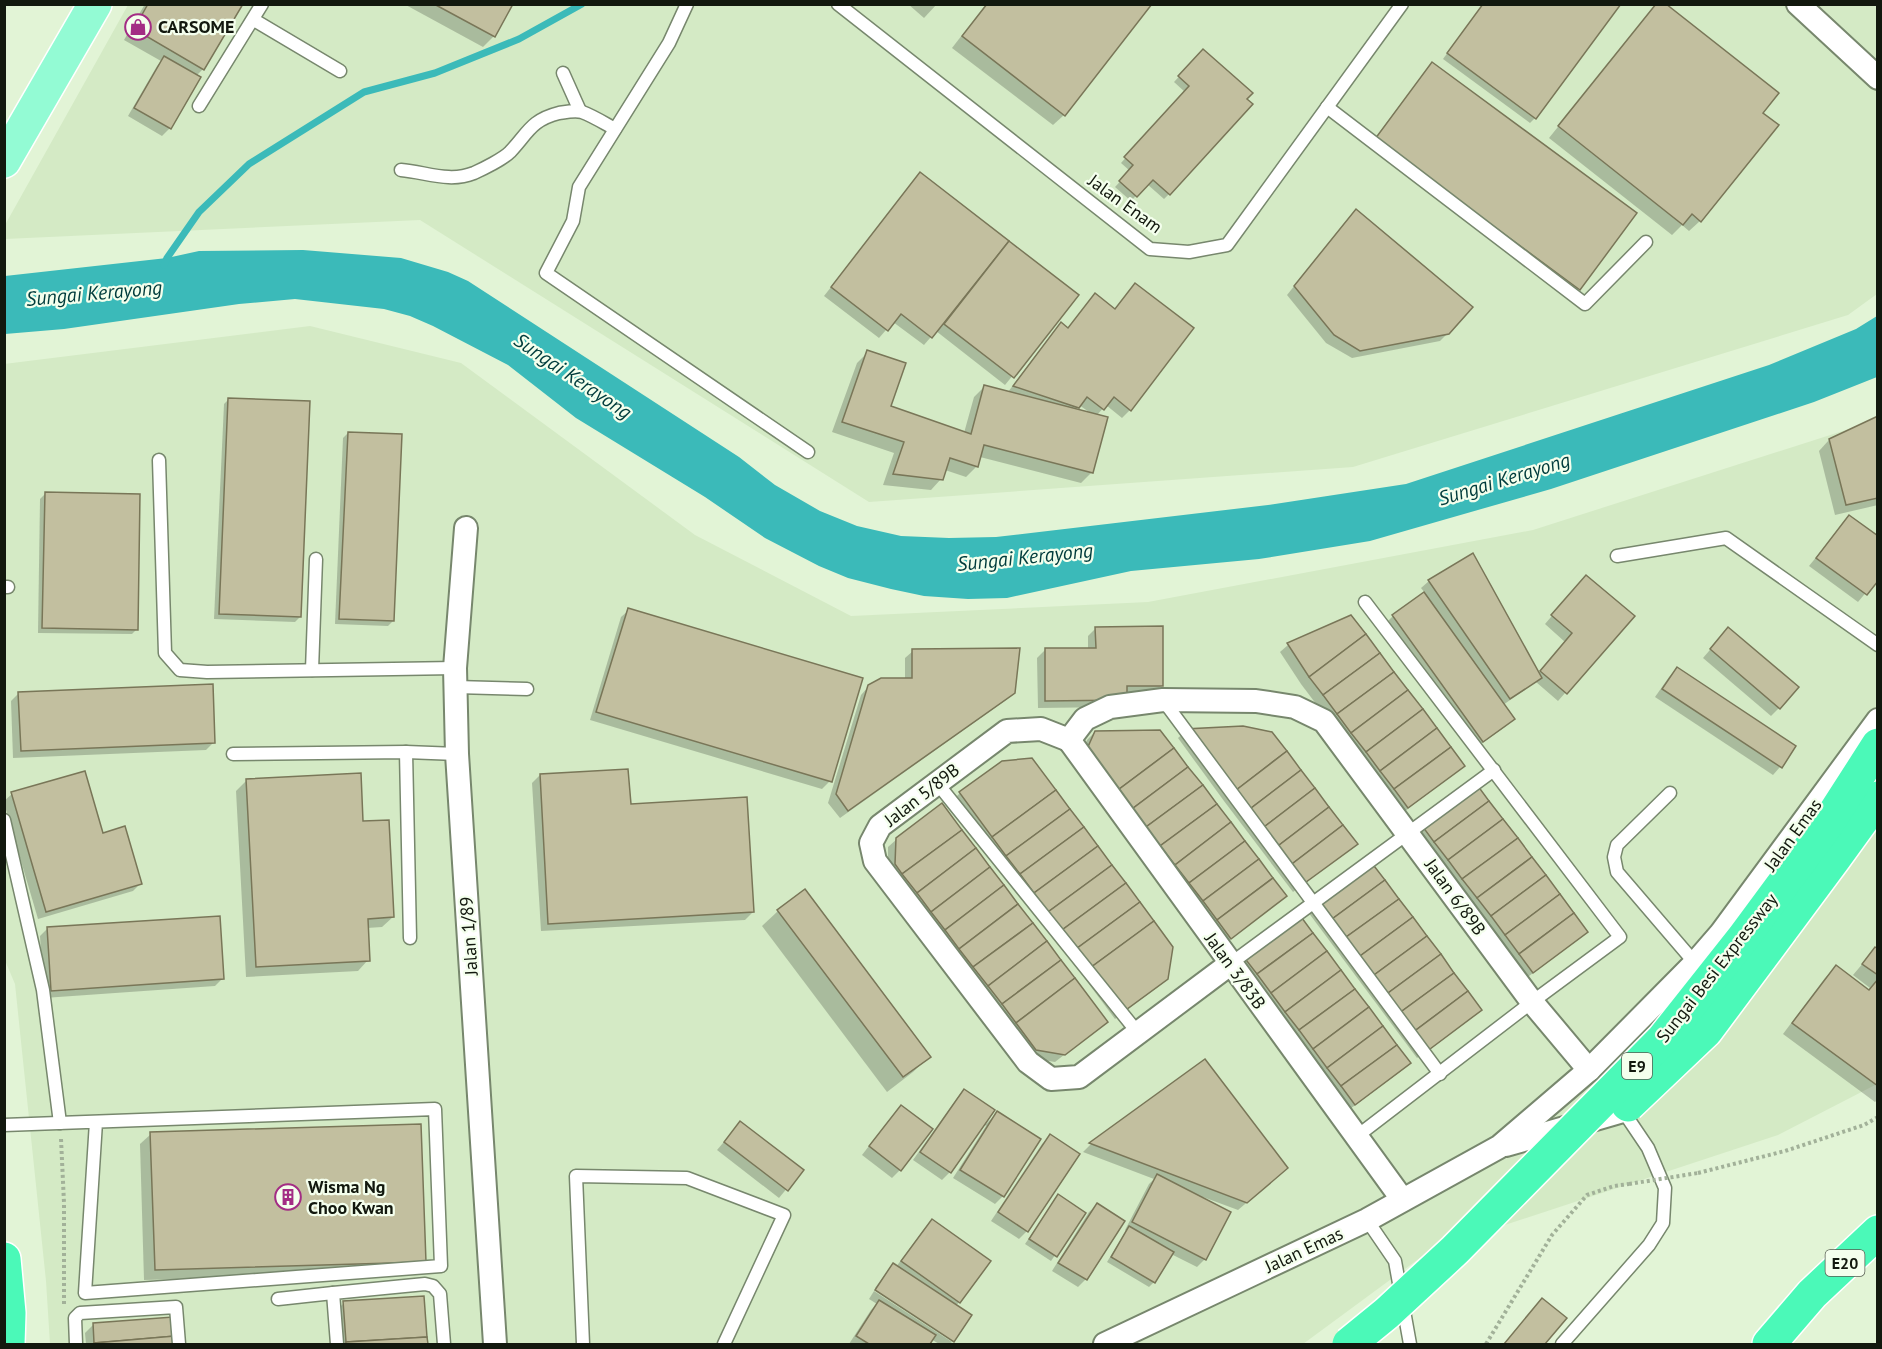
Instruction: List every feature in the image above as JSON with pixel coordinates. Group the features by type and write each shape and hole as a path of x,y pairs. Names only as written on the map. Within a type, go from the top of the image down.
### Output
{"highway":[{"name":"Sungai Besi Expressway","path":"1349,1344 1387,1313 1455,1250 1663,1039 1743,938 1812,844 1878,745"},
{"name":"Sungai Besi Expressway","path":"1376,1344 1706,1031 1878,798"},
{"name":"E20","path":"1769,1344 1812,1294 1878,1232"},
{"path":"4,1260 9,1313 9,1344"}],"main road":[{"path":"4,161 95,4"}],"street":[{"path":"1798,4 1878,78"},
{"name":"Jalan 1/89","path":"466,528 455,678 457,754 495,1344"},
{"path":"1069,740 1085,719 1110,707 1163,700"},
{"name":"Jalan 6/89B","path":"1163,700 1256,701 1295,707 1324,721 1532,1002 1596,1079"},
{"name":"Jalan Emas","path":"1105,1344 1367,1220 1499,1147 1596,1079 1721,933 1878,720"},
{"name":"Jalan 5/89B","path":"1069,740 1041,729 1006,731 880,826 872,843 875,861 1028,1062 1051,1079 1079,1077 1230,964"},
{"name":"Jalan 3/83B","path":"1069,740 1402,1200"},
{"name":"Jalan Emas","path":"1499,1147 1623,1111 1761,981 1878,815"}],"lane":[{"path":"199,106 262,4"},
{"path":"687,4 669,43 579,187 573,221 546,273 808,452"},
{"name":"Jalan Enam","path":"838,4 1150,249 1189,252 1227,245 1399,8"},
{"path":"1385,4 1399,8"},
{"path":"254,20 340,71"},
{"path":"563,73 580,111"},
{"path":"1327,107 1585,304 1646,242"},
{"path":"401,170 416,171 441,178 455,178 473,173 508,154 524,134 544,117 565,112 580,111 615,129"},
{"path":"159,460 165,652 180,670 207,672 312,670 455,678 526,689"},
{"path":"1617,556 1726,538 1878,645"},
{"path":"312,670 316,559"},
{"path":"1356,1137 1620,937 1365,602"},
{"path":"1163,700 1440,1074"},
{"path":"233,754 406,752 457,754"},
{"path":"406,752 410,938"},
{"path":"1230,964 1494,770"},
{"path":"937,783 1138,1033"},
{"path":"1670,793 1617,845 1614,857 1617,872 1695,963"},
{"path":"4,820 43,990 60,1123"},
{"path":"1562,1344 1649,1245 1663,1222 1665,1188 1648,1148 1623,1111 1596,1079"},
{"path":"4,1125 435,1109 441,1266 86,1293 96,1122"},
{"path":"583,1344 576,1176 687,1178 784,1215 724,1344"},
{"path":"1367,1220 1395,1261 1410,1344"},
{"path":"278,1299 425,1284 433,1286 440,1294 444,1344"},
{"path":"333,1293 337,1344"},
{"path":"76,1344 75,1318 80,1312 176,1306 179,1344"}],"path":[{"path":"1486,1344 1552,1235 1587,1195 1614,1186 1698,1173 1785,1151 1864,1125 1878,1117"},
{"path":"60,1123 64,1203 64,1307 75,1318"}],"shaded area":[{"path":"128,5 1877,5 1877,294 1848,315 1353,467 869,502 420,220 5,239 5,225"},
{"path":"310,326 461,363 695,535 851,616 1148,602 1533,530 1877,420 1877,1084 1778,1135 1432,1249 1303,1344 50,1344 46,1281 15,984 4,958 4,364"}],"water":[{"name":"Sungai Kerayong","path":"303,250 401,258 448,272 468,281 739,457 775,485 820,511 857,526 901,536 996,537 1268,505 1406,484 1769,365 1856,329 1877,316 1877,377 1814,402 1551,489 1370,541 1259,559 1131,571 1007,598 968,599 924,596 891,589 848,578 819,566 765,538 705,497 576,418 508,365 410,316 384,309 295,299 239,304 64,329 5,334 5,276 167,258 199,251"}],"building":[{"path":"148,4 243,4 204,70 134,29"},
{"path":"434,4 513,4 495,37"},
{"path":"987,4 1152,4 1065,116 962,36"},
{"path":"1483,4 1621,4 1536,119 1447,53"},
{"path":"1656,4 1666,4 1779,93 1763,113 1779,125 1701,222 1692,214 1683,225 1558,126"},
{"path":"1203,49 1253,93 1247,99 1253,104 1170,195 1153,180 1137,197 1119,181 1133,165 1124,157 1189,86 1178,76"},
{"path":"164,56 201,77 171,129 134,108"},
{"path":"1432,62 1637,213 1580,290 1375,139"},
{"path":"920,172 1009,241 932,338 901,314 888,331 831,287"},
{"path":"1356,209 1473,307 1449,334 1360,351 1334,335 1294,286"},
{"path":"1009,241 1079,295 1014,378 944,324"},
{"path":"1135,283 1194,328 1131,411 1114,397 1104,410 1087,397 1079,408 1013,386 1061,322 1068,328 1095,293 1115,309"},
{"path":"867,350 906,363 891,406 971,434 984,385 1108,417 1093,473 984,445 978,467 950,458 943,480 893,474 904,442 842,422"},
{"path":"228,398 310,401 301,617 219,614"},
{"path":"1878,416 1878,498 1846,505 1829,439"},
{"path":"348,432 402,434 394,621 339,619"},
{"path":"45,492 140,494 138,630 42,628"},
{"path":"1849,515 1878,536 1878,581 1867,595 1816,558"},
{"path":"1473,553 1542,678 1510,699 1428,580"},
{"path":"1586,575 1635,616 1567,694 1540,671 1572,633 1551,615"},
{"path":"1424,592 1515,719 1483,742 1392,615"},
{"path":"628,608 863,678 832,782 596,712"},
{"path":"1351,615 1366,634 1309,677 1287,643"},
{"path":"1163,626 1163,686 1127,686 1127,700 1045,701 1045,648 1096,648 1095,627"},
{"path":"1728,627 1799,687 1780,709 1710,649"},
{"path":"1366,634 1380,653 1323,695 1309,677"},
{"path":"1020,648 1015,693 848,811 836,794 868,685 881,678 912,678 912,649"},
{"path":"1380,653 1394,672 1337,714 1323,695"},
{"path":"1677,667 1796,746 1782,768 1662,689"},
{"path":"1394,672 1408,690 1351,733 1337,714"},
{"path":"213,684 215,743 21,751 18,692"},
{"path":"1408,690 1423,709 1366,752 1351,733"},
{"path":"1423,709 1437,728 1380,771 1366,752"},
{"path":"1243,726 1272,732 1287,751 1231,794 1185,729"},
{"path":"1437,728 1451,747 1394,789 1380,771"},
{"path":"1160,730 1174,748 1118,790 1087,749 1095,731"},
{"path":"1451,747 1465,766 1408,808 1394,789"},
{"path":"1174,748 1188,767 1132,809 1118,790"},
{"path":"1287,751 1301,770 1246,812 1231,794"},
{"path":"1032,758 1056,790 992,837 959,792 1002,761"},
{"path":"1188,767 1203,785 1146,827 1132,809"},
{"path":"628,769 631,804 747,797 754,912 548,924 540,774"},
{"path":"1301,770 1315,788 1260,830 1246,812"},
{"path":"85,771 103,833 125,826 142,884 46,912 11,792"},
{"path":"361,773 363,821 389,820 394,917 368,919 370,961 256,967 246,779"},
{"path":"1475,782 1489,801 1434,842 1420,823"},
{"path":"1203,785 1217,804 1160,846 1146,827"},
{"path":"1315,788 1329,807 1274,849 1260,830"},
{"path":"1056,790 1070,809 1006,856 992,837"},
{"path":"1489,801 1503,819 1448,860 1434,842"},
{"path":"942,803 962,830 902,874 895,864 896,838"},
{"path":"1217,804 1231,822 1175,865 1160,846"},
{"path":"1329,807 1343,825 1288,867 1274,849"},
{"path":"1070,809 1084,827 1020,874 1006,856"},
{"path":"1503,819 1518,838 1462,879 1448,860"},
{"path":"1231,822 1245,841 1189,883 1175,865"},
{"path":"1343,825 1358,844 1302,885 1288,867"},
{"path":"1084,827 1098,846 1034,893 1020,874"},
{"path":"962,830 976,848 917,893 902,874"},
{"path":"1518,838 1532,857 1477,898 1462,879"},
{"path":"1245,841 1259,859 1203,901 1189,883"},
{"path":"1098,846 1112,865 1048,912 1034,893"},
{"path":"976,848 990,867 931,912 917,893"},
{"path":"1532,857 1546,875 1491,916 1477,898"},
{"path":"1259,859 1273,878 1217,920 1203,901"},
{"path":"1371,862 1385,880 1328,922 1315,904"},
{"path":"1112,865 1126,883 1062,930 1048,912"},
{"path":"990,867 1004,885 945,930 931,912"},
{"path":"1546,875 1560,894 1505,935 1491,916"},
{"path":"1273,878 1287,896 1231,939 1217,920"},
{"path":"1385,880 1399,899 1342,940 1328,922"},
{"path":"1126,883 1140,902 1076,949 1062,930"},
{"path":"1004,885 1018,904 959,949 945,930"},
{"path":"805,889 931,1057 903,1077 777,910"},
{"path":"1560,894 1574,913 1519,954 1505,935"},
{"path":"1399,899 1413,917 1356,959 1342,940"},
{"path":"1140,902 1154,921 1090,968 1076,949"},
{"path":"1018,904 1033,923 973,967 959,949"},
{"path":"1574,913 1588,932 1533,973 1519,954"},
{"path":"1299,914 1313,933 1257,974 1243,956"},
{"path":"220,916 224,979 51,991 47,927"},
{"path":"1413,917 1427,936 1370,978 1356,959"},
{"path":"1154,921 1173,947 1168,979 1123,1012 1090,968"},
{"path":"1033,923 1047,941 988,986 973,967"},
{"path":"1313,933 1327,951 1271,993 1257,974"},
{"path":"1427,936 1441,954 1384,996 1370,978"},
{"path":"1047,941 1061,960 1002,1004 988,986"},
{"path":"1875,947 1878,949 1878,975 1862,964"},
{"path":"1327,951 1341,970 1285,1012 1271,993"},
{"path":"1441,954 1454,973 1398,1014 1384,996"},
{"path":"1061,960 1075,978 1016,1023 1002,1004"},
{"path":"1836,965 1869,990 1878,979 1878,1086 1792,1023"},
{"path":"1341,970 1355,989 1299,1030 1285,1012"},
{"path":"1454,973 1468,991 1412,1033 1398,1014"},
{"path":"1075,978 1108,1022 1065,1055 1036,1050 1016,1023"},
{"path":"1355,989 1369,1007 1313,1049 1299,1030"},
{"path":"1468,991 1482,1010 1426,1052 1412,1033"},
{"path":"1369,1007 1383,1026 1327,1068 1313,1049"},
{"path":"1383,1026 1397,1045 1341,1086 1327,1068"},
{"path":"1397,1045 1411,1063 1355,1105 1341,1086"},
{"path":"1205,1059 1288,1168 1247,1203 1089,1143"},
{"path":"964,1089 995,1110 951,1173 920,1152"},
{"path":"901,1105 933,1129 901,1171 869,1146"},
{"path":"997,1111 1041,1139 1004,1197 960,1170"},
{"path":"740,1121 804,1170 788,1191 724,1142"},
{"name":"Wisma Ng Choo Kwan","path":"421,1124 426,1262 155,1270 150,1132"},
{"path":"1050,1134 1080,1154 1028,1232 998,1212"},
{"path":"1157,1174 1231,1212 1206,1260 1132,1222"},
{"path":"1058,1194 1086,1213 1057,1257 1029,1239"},
{"path":"1097,1203 1125,1221 1087,1280 1058,1263"},
{"path":"932,1219 991,1261 960,1303 901,1261"},
{"path":"1129,1226 1174,1252 1155,1283 1111,1257"},
{"path":"893,1263 972,1315 954,1342 875,1290"},
{"path":"424,1296 427,1337 346,1342 343,1301"},
{"path":"1542,1298 1567,1318 1545,1344 1504,1344"},
{"path":"879,1300 936,1335 930,1344 869,1344 856,1336"},
{"path":"173,1317 175,1336 94,1343 93,1323"},
{"path":"175,1336 175,1344 94,1344 94,1343"},
{"path":"427,1337 428,1344 346,1344 346,1342"}],"waterway":[{"path":"164,265 199,212 249,164 364,92 435,73 519,39 582,4"}],"place":[{"name":"CARSOME","path":"138,27"},
{"name":"Wisma Ng Choo Kwan","path":"288,1197"}]}
